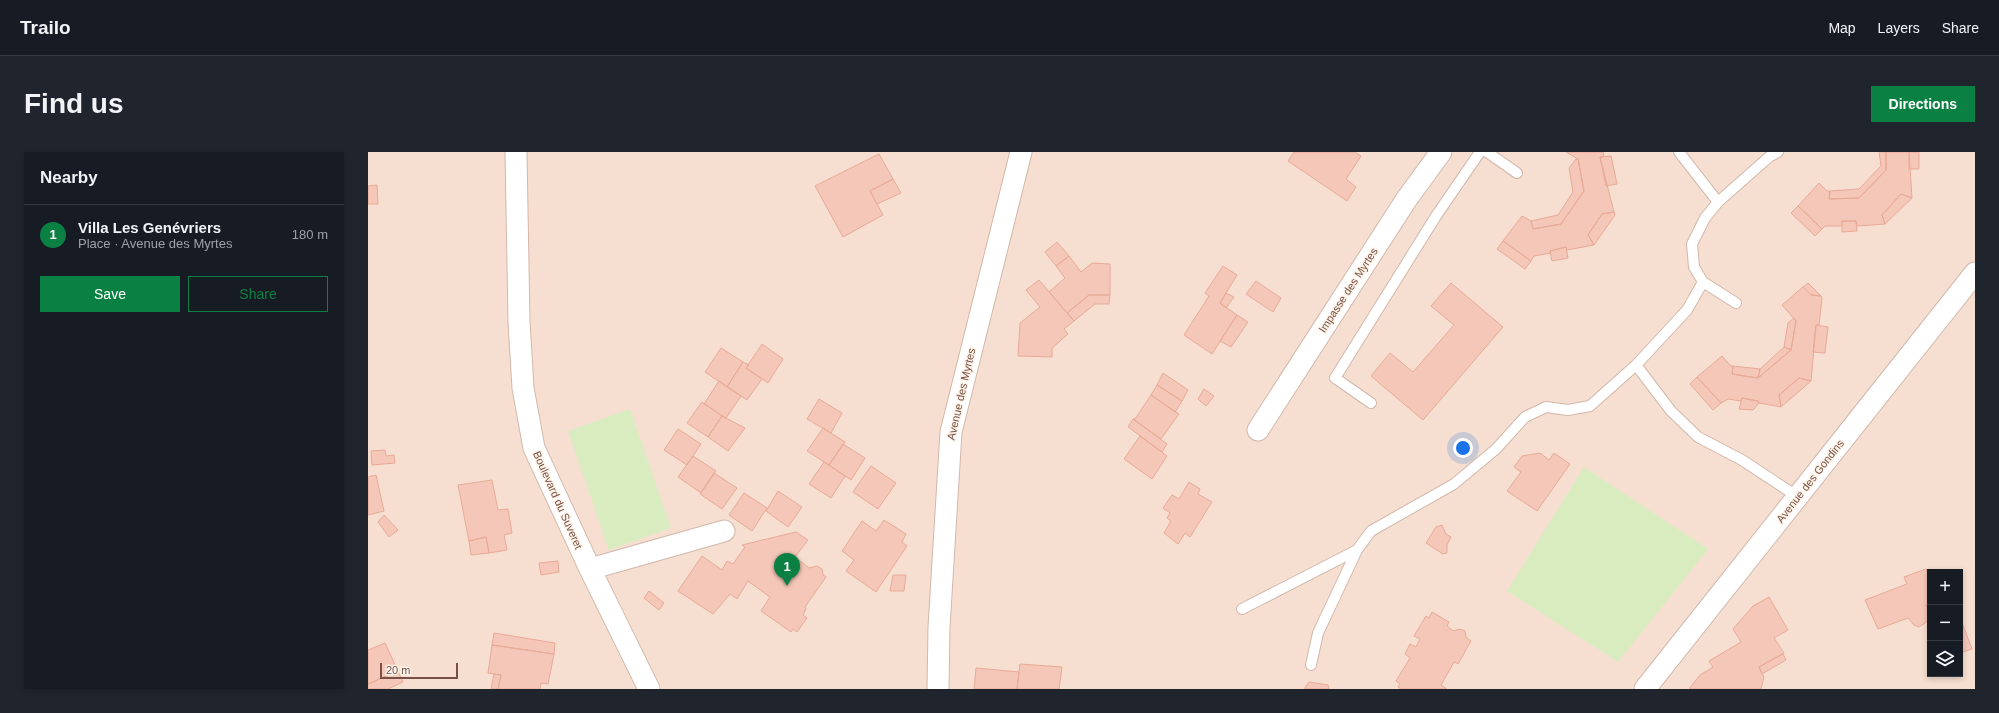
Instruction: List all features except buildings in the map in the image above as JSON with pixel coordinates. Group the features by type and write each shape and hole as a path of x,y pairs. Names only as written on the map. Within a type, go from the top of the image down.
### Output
{"street":[{"name":"Boulevard du Suveret","path":"516,152 519,322 523,388 534,448 590,569 649,689"},
{"name":"Avenue des Myrtes","path":"938,689 939,627 951,432 1021,152"},
{"name":"Impasse des Myrtes","path":"1258,430 1406,200 1441,152"},
{"name":"Avenue des Gondins","path":"1645,689 1975,273"},
{"path":"590,569 724,530"}],"lane":[{"path":"1371,403 1335,378 1436,216 1480,152"},
{"path":"1487,152 1517,173"},
{"path":"1679,152 1718,202"},
{"path":"1736,303 1703,282 1694,267 1692,244 1705,218 1718,202 1769,157 1778,152"},
{"path":"1311,665 1318,633 1357,550 1371,531 1454,484 1496,449 1525,417 1546,407 1568,410 1590,406 1636,365 1687,310 1703,282"},
{"path":"1636,365 1671,411 1698,437 1742,460 1798,497"},
{"path":"1242,609 1357,550"}],"shaded area":[{"path":"368,152 1975,152 1975,689 368,689"}],"green space":[{"path":"630,409 671,528 609,550 568,431"},
{"path":"1584,467 1708,549 1618,662 1507,591"}],"place":[{"name":"Villa Les Genévriers","path":"787,586"}]}
